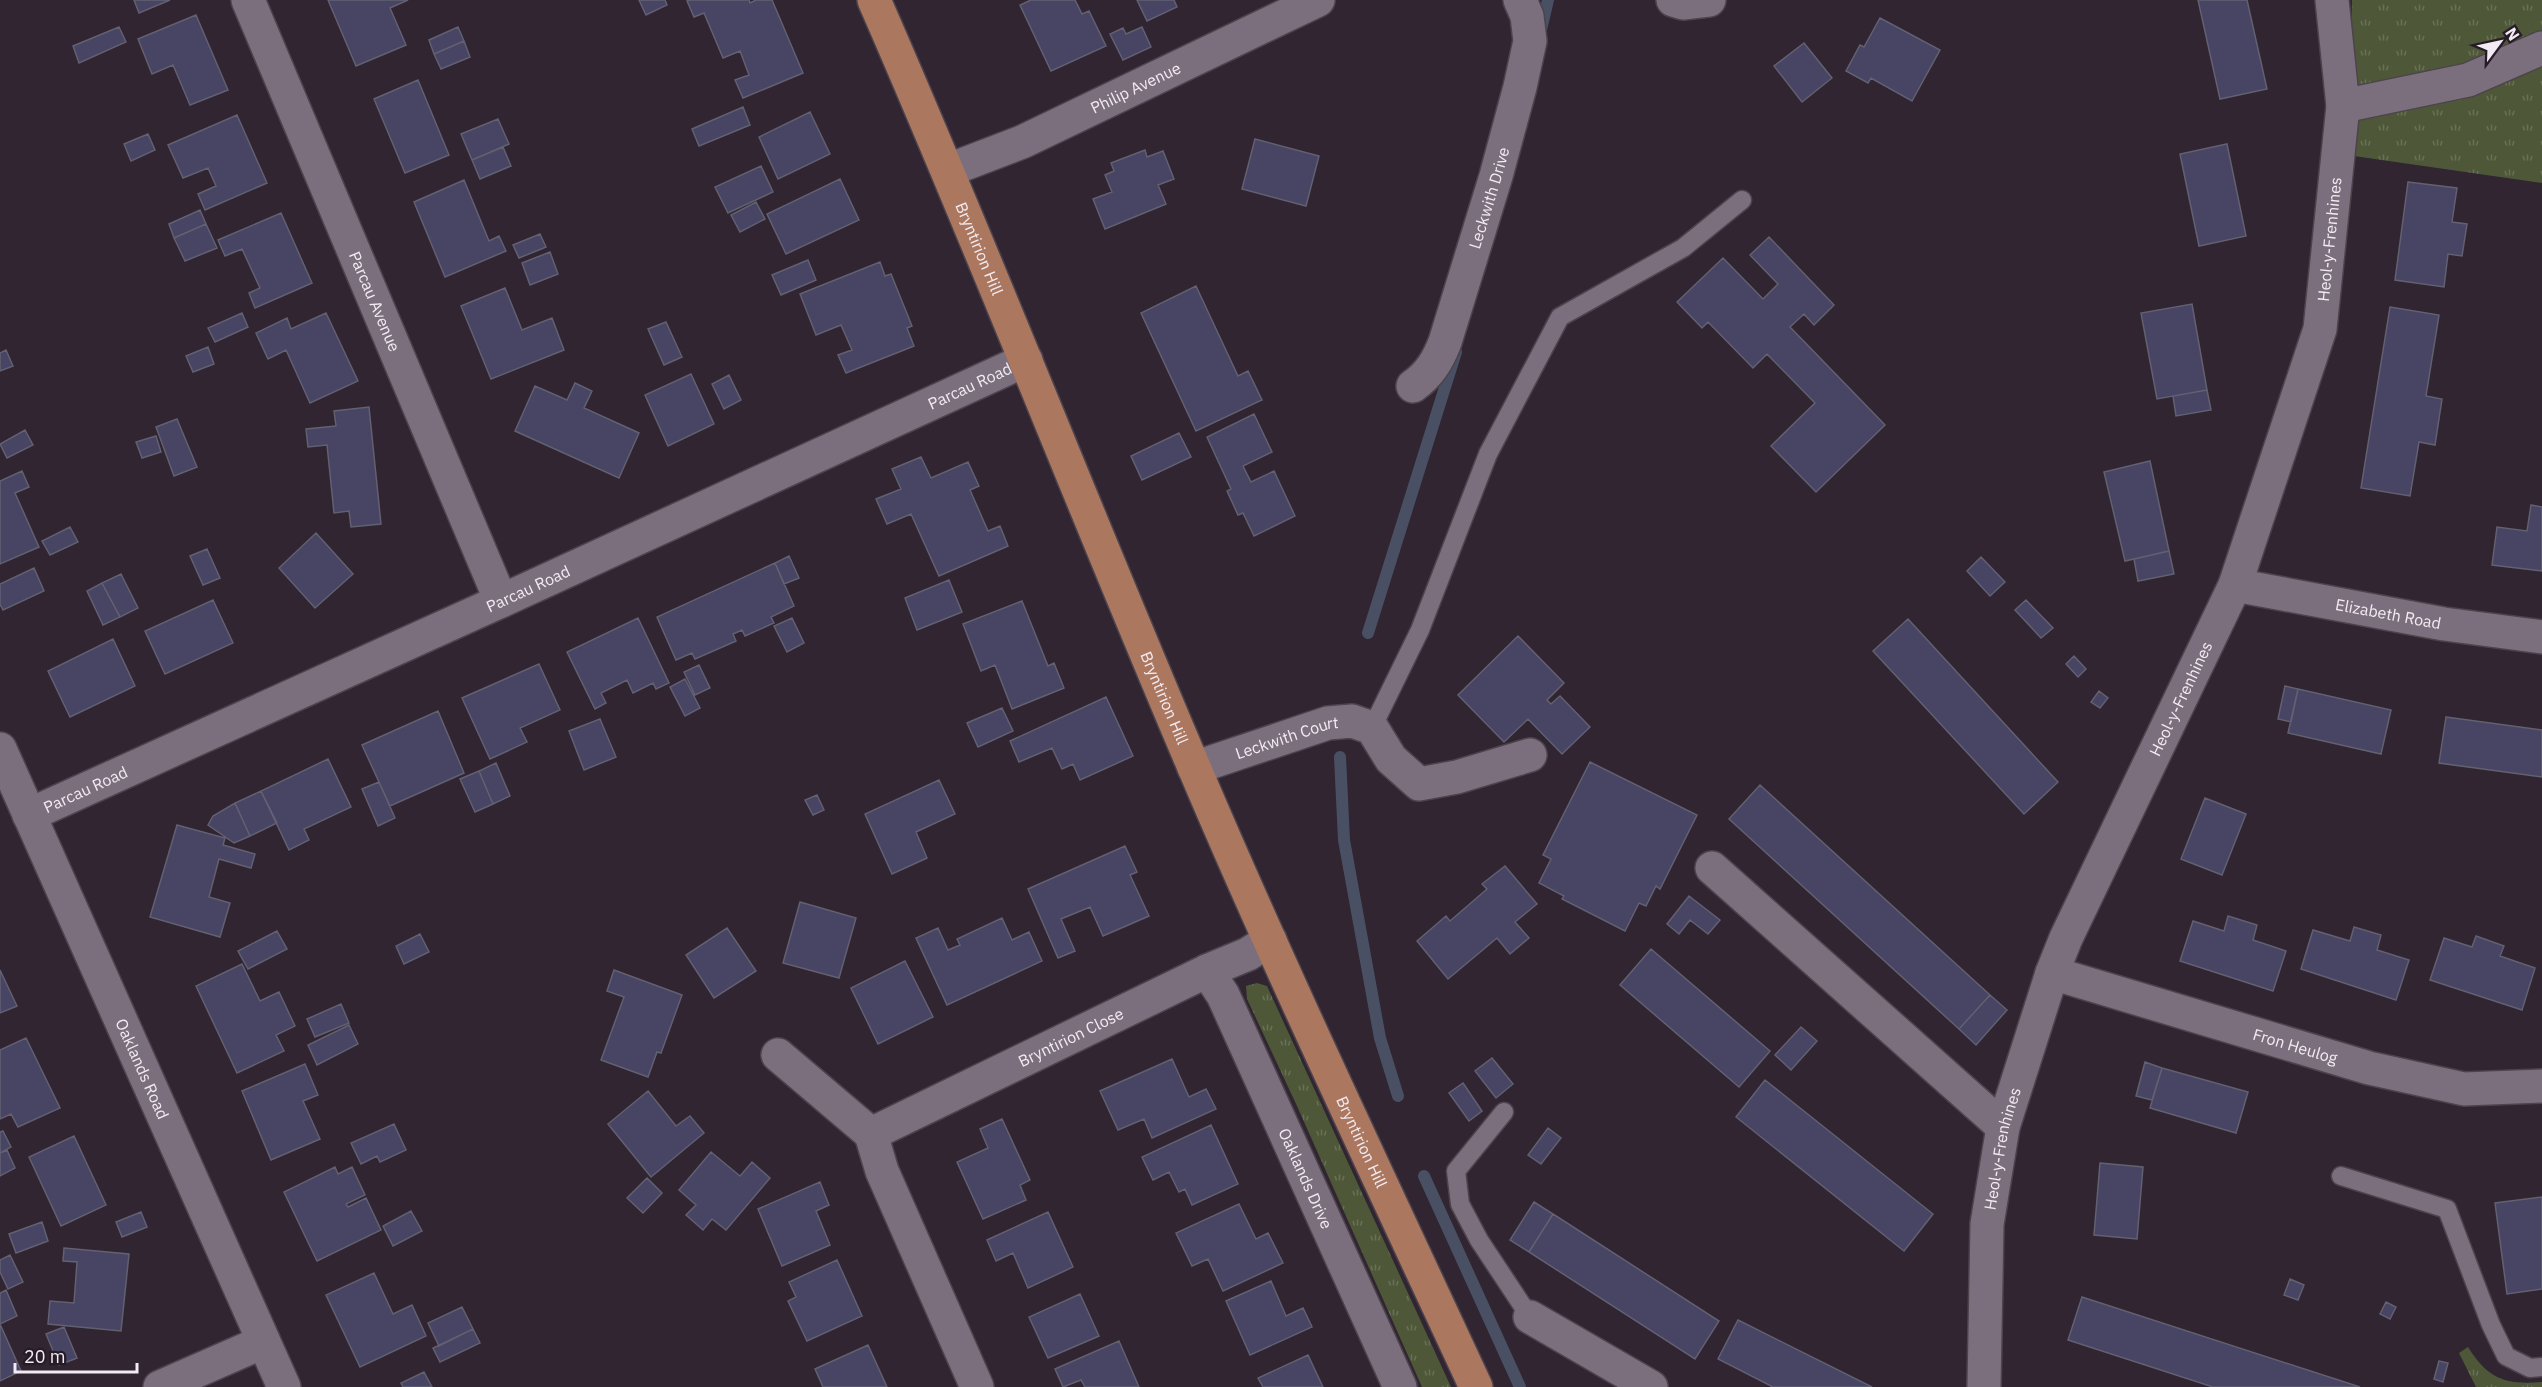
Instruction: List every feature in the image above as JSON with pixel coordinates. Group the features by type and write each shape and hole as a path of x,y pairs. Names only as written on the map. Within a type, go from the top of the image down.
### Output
{"main road":[{"name":"Bryntirion Hill","path":"874,0 949,170 1194,768 1269,940 1476,1387"}],"street":[{"name":"Parcau Avenue","path":"248,0 501,601"},
{"name":"Philip Avenue","path":"949,170 1022,142 1318,0"},
{"name":"Leckwith Drive","path":"1413,386 1423,379 1436,363 1446,342 1496,176 1530,41 1527,16 1520,0"},
{"path":"1673,0 1683,3 1709,0"},
{"name":"Heol-y-Frenhines","path":"1984,1387 1987,1224 2003,1127 2052,973 2066,938 2235,585 2320,330 2343,106 2332,0"},
{"path":"2343,106 2468,80 2542,48"},
{"name":"Parcau Road","path":"29,814 1026,360"},
{"name":"Elizabeth Road","path":"2235,585 2444,624 2542,637"},
{"name":"Leckwith Court","path":"1194,768 1328,723 1352,721 1372,728"},
{"path":"1372,728 1391,759 1419,784 1457,777 1530,755"},
{"name":"Oaklands Road","path":"0,749 284,1387"},
{"path":"1712,868 2003,1127"},
{"name":"Bryntirion Close","path":"872,1134 1207,971 1248,954 1269,940"},
{"name":"Oaklands Drive","path":"1207,971 1223,995 1400,1387"},
{"name":"Fron Heulog","path":"2052,973 2369,1068 2464,1089 2542,1086"},
{"path":"778,1055 872,1134 882,1171 977,1387"},
{"path":"1530,1317 1651,1387"},
{"path":"160,1387 263,1342"}],"lane":[{"path":"1372,728 1420,630 1488,454 1560,317 1683,249 1742,200"},
{"path":"1504,1112 1456,1171 1460,1204 1479,1240 1530,1317"},
{"path":"2341,1176 2447,1209 2491,1325 2506,1356 2529,1368 2542,1367"}],"green space":[{"path":"2352,0 2542,0 2542,183 2354,156 2357,73 2351,58"},
{"path":"1257,983 1267,986 1451,1387 1422,1387 1247,999 1246,986"},
{"path":"2468,1347 2490,1373 2499,1378 2518,1382 2542,1382 2542,1387 2476,1387 2459,1353"}],"building":[{"path":"134,0 170,0 139,13"},
{"path":"328,0 408,0 390,8 406,45 356,66"},
{"path":"639,0 665,0 667,5 646,15"},
{"path":"749,0 750,3 756,0 772,0 803,73 743,98 735,80 749,75 740,51 723,58 704,13 694,17 687,1"},
{"path":"1031,0 1075,0 1082,14 1089,11 1106,46 1051,71 1020,5"},
{"path":"1137,0 1174,0 1177,7 1147,21"},
{"path":"2198,0 2247,0 2267,89 2220,99"},
{"path":"196,15 228,90 190,105 173,65 152,74 138,39"},
{"path":"1880,18 1940,50 1912,101 1871,78 1868,83 1846,71 1860,45 1864,47"},
{"path":"119,27 126,42 79,63 73,46"},
{"path":"458,27 464,41 434,54 429,40"},
{"path":"1142,27 1151,47 1123,60 1110,34 1123,28 1126,34"},
{"path":"464,41 470,57 441,69 434,54"},
{"path":"1804,43 1832,78 1802,102 1774,66"},
{"path":"418,80 449,155 405,173 374,99"},
{"path":"743,107 750,125 699,146 692,129"},
{"path":"810,112 830,154 778,179 759,137"},
{"path":"237,115 267,183 205,210 198,194 216,186 208,168 183,178 168,145"},
{"path":"498,119 509,144 472,160 461,134"},
{"path":"148,134 155,150 131,161 124,144"},
{"path":"1255,139 1319,156 1306,206 1242,189"},
{"path":"2227,144 2246,236 2199,246 2180,154"},
{"path":"503,147 511,166 480,179 472,160"},
{"path":"1145,150 1147,157 1163,151 1174,179 1158,185 1166,204 1105,229 1093,199 1112,192 1105,175 1114,171 1111,163"},
{"path":"761,166 773,192 728,213 715,187"},
{"path":"840,179 859,220 786,254 767,214"},
{"path":"464,180 489,241 499,236 506,251 445,277 414,202"},
{"path":"2408,182 2457,188 2452,222 2467,224 2462,256 2448,254 2444,287 2395,280"},
{"path":"756,202 765,219 740,232 731,215"},
{"path":"200,210 206,224 174,238 169,224"},
{"path":"281,213 312,283 255,308 249,293 260,288 242,249 225,256 218,240"},
{"path":"206,224 217,248 185,261 174,238"},
{"path":"540,234 546,247 519,258 513,245"},
{"path":"1769,237 1834,305 1814,325 1804,314 1790,327 1885,425 1816,492 1771,446 1815,403 1767,354 1753,368 1708,322 1702,328 1677,302 1723,258 1763,299 1778,284 1750,255"},
{"path":"550,252 558,274 530,285 522,263"},
{"path":"808,260 816,280 781,295 772,275"},
{"path":"880,262 885,276 891,274 912,326 907,328 914,346 846,373 838,355 852,350 841,325 816,335 800,294"},
{"path":"1196,286 1238,376 1248,371 1262,400 1196,431 1141,313"},
{"path":"505,288 522,330 552,318 564,350 491,379 461,306"},
{"path":"2192,304 2207,390 2157,399 2141,313"},
{"path":"2390,307 2439,315 2426,396 2442,399 2435,445 2419,442 2410,496 2361,488"},
{"path":"242,313 248,327 215,342 208,328"},
{"path":"326,313 358,381 310,403 286,350 268,359 256,333 287,318 291,329"},
{"path":"666,322 682,357 664,365 648,329"},
{"path":"208,347 214,364 193,372 186,356"},
{"path":"6,350 13,366 0,371 0,353"},
{"path":"691,374 714,424 668,446 645,395"},
{"path":"729,375 741,400 724,409 712,384"},
{"path":"575,383 592,391 584,408 639,433 619,478 515,431 535,386 567,400"},
{"path":"2207,390 2211,410 2176,416 2173,396"},
{"path":"369,407 381,524 351,527 349,511 334,513 327,445 308,447 306,429 336,426 334,411"},
{"path":"1254,414 1272,452 1243,466 1251,482 1274,471 1295,516 1254,536 1243,513 1238,515 1227,491 1231,489 1207,437"},
{"path":"177,419 197,467 174,476 156,427"},
{"path":"25,430 33,445 7,458 0,444"},
{"path":"1179,433 1191,457 1142,480 1131,456"},
{"path":"156,436 161,452 142,458 136,442"},
{"path":"921,457 931,478 968,462 979,486 970,490 988,531 1000,526 1008,546 939,576 911,514 887,524 876,499 901,489 892,469"},
{"path":"2150,461 2169,551 2125,561 2104,472"},
{"path":"22,471 29,487 15,493 39,547 0,564 0,481"},
{"path":"2531,505 2542,507 2542,571 2492,565 2497,527 2527,531"},
{"path":"70,527 78,542 50,555 42,541"},
{"path":"316,533 353,574 315,608 279,568"},
{"path":"207,549 220,578 203,585 190,556"},
{"path":"2169,551 2174,574 2138,581 2134,559"},
{"path":"789,556 799,578 784,584 775,563"},
{"path":"1981,557 2005,582 1990,596 1967,571"},
{"path":"775,563 794,606 771,617 774,623 745,636 742,630 733,634 736,641 695,659 692,653 676,660 657,617"},
{"path":"34,568 44,591 3,610 0,604 0,584"},
{"path":"121,574 138,608 120,617 102,583"},
{"path":"949,580 962,612 917,630 905,598"},
{"path":"102,583 120,617 103,625 87,591"},
{"path":"213,600 233,643 165,674 145,631"},
{"path":"2026,600 2053,628 2041,638 2015,610"},
{"path":"1022,601 1048,666 1054,663 1064,688 1012,709 995,665 981,671 963,624"},
{"path":"638,618 669,683 656,689 653,683 633,693 627,680 601,693 606,703 595,709 567,652"},
{"path":"792,618 804,643 787,652 774,626"},
{"path":"1908,619 2058,782 2024,814 1873,651"},
{"path":"1518,636 1564,683 1547,700 1551,704 1560,696 1590,727 1562,754 1528,719 1504,742 1458,695"},
{"path":"113,639 135,686 70,717 48,671"},
{"path":"2074,656 2086,669 2078,677 2066,664"},
{"path":"539,664 560,710 520,728 527,742 490,759 462,698"},
{"path":"699,665 710,688 695,695 684,672"},
{"path":"685,679 700,708 685,716 670,687"},
{"path":"2285,686 2298,689 2291,722 2278,719"},
{"path":"2298,689 2391,710 2381,754 2288,733"},
{"path":"2099,691 2108,698 2100,708 2091,702"},
{"path":"1106,697 1133,756 1080,780 1073,764 1062,769 1052,748 1019,762 1010,741"},
{"path":"1002,708 1013,731 978,747 967,723"},
{"path":"438,711 464,773 390,806 362,745"},
{"path":"2446,717 2542,730 2542,777 2439,763"},
{"path":"600,719 616,757 584,770 569,731"},
{"path":"328,759 351,807 304,829 309,840 289,850 261,791"},
{"path":"1590,762 1697,815 1660,889 1656,886 1646,906 1639,903 1625,931 1562,899 1564,896 1539,883 1551,859 1543,855"},
{"path":"496,763 510,796 493,804 479,771"},
{"path":"479,771 493,804 475,812 460,779"},
{"path":"939,780 955,814 916,832 927,858 892,874 865,814"},
{"path":"379,782 395,818 378,826 362,789"},
{"path":"1760,785 1990,995 1959,1029 1729,819"},
{"path":"261,791 277,823 250,836 235,803"},
{"path":"817,795 824,810 813,815 805,800"},
{"path":"2205,798 2246,814 2222,875 2181,859"},
{"path":"235,803 250,836 234,843 208,825 213,816"},
{"path":"177,825 225,838 223,845 255,854 251,868 219,859 209,897 230,903 220,937 150,917"},
{"path":"1125,846 1137,872 1130,875 1149,916 1103,936 1090,907 1061,919 1075,951 1058,958 1028,889"},
{"path":"1505,866 1537,904 1515,922 1529,938 1510,954 1497,938 1448,979 1417,941 1446,916 1450,921 1487,889 1482,884"},
{"path":"1689,896 1720,920 1708,934 1690,920 1679,934 1667,924"},
{"path":"800,902 856,918 839,978 783,963"},
{"path":"2228,916 2257,925 2253,940 2286,951 2273,991 2180,961 2193,921 2224,931"},
{"path":"1002,918 1012,940 1029,932 1042,961 947,1005 916,938 938,928 948,950 960,945 957,939"},
{"path":"2354,927 2381,935 2377,950 2409,960 2396,1000 2301,969 2313,930 2350,941"},
{"path":"727,928 756,971 714,998 686,955"},
{"path":"277,931 287,949 248,969 238,951"},
{"path":"420,934 429,952 404,964 396,946"},
{"path":"2476,936 2504,946 2500,956 2535,968 2522,1010 2430,980 2444,938 2472,947"},
{"path":"1651,949 1770,1051 1739,1087 1620,985"},
{"path":"905,961 933,1017 878,1044 851,988"},
{"path":"242,964 260,1001 279,992 295,1026 276,1035 284,1051 237,1073 196,986"},
{"path":"0,970 17,1006 0,1013"},
{"path":"614,970 682,995 661,1053 657,1052 648,1077 601,1060 624,997 607,991"},
{"path":"1990,995 2007,1010 1976,1045 1959,1029"},
{"path":"341,1004 349,1023 315,1037 307,1019"},
{"path":"349,1025 358,1044 317,1065 308,1045"},
{"path":"1801,1027 1817,1041 1791,1070 1775,1055"},
{"path":"26,1038 60,1108 18,1127 11,1114 0,1119 0,1050"},
{"path":"1492,1058 1513,1084 1496,1098 1475,1071"},
{"path":"1172,1059 1189,1097 1206,1089 1216,1109 1152,1138 1144,1119 1118,1130 1100,1091"},
{"path":"2145,1062 2162,1068 2152,1100 2136,1096"},
{"path":"305,1064 318,1095 303,1101 320,1139 271,1160 242,1091"},
{"path":"2162,1068 2248,1092 2236,1133 2150,1108"},
{"path":"1765,1080 1933,1214 1904,1251 1736,1117"},
{"path":"1463,1083 1482,1111 1469,1121 1449,1093"},
{"path":"648,1091 676,1126 690,1116 704,1133 651,1177 608,1124"},
{"path":"1002,1119 1030,1180 1020,1185 1026,1200 983,1219 957,1162 988,1148 980,1129"},
{"path":"394,1124 406,1150 380,1162 377,1156 361,1164 351,1143"},
{"path":"1211,1125 1238,1184 1192,1205 1185,1189 1179,1192 1169,1172 1153,1180 1142,1157"},
{"path":"1548,1128 1561,1138 1541,1164 1528,1155"},
{"path":"3,1131 11,1147 0,1153 0,1132"},
{"path":"74,1136 106,1205 61,1226 29,1157"},
{"path":"7,1150 15,1168 0,1176 0,1153"},
{"path":"711,1152 740,1176 752,1162 770,1178 726,1230 712,1219 703,1230 686,1215 696,1205 679,1190"},
{"path":"2100,1163 2143,1167 2137,1239 2094,1235"},
{"path":"335,1167 338,1174 352,1167 365,1195 346,1204 348,1207 366,1198 381,1230 317,1261 284,1192"},
{"path":"647,1178 662,1193 643,1213 627,1198"},
{"path":"820,1182 829,1205 816,1211 830,1245 782,1266 758,1209"},
{"path":"2542,1197 2542,1289 2507,1294 2495,1203"},
{"path":"1534,1202 1553,1214 1529,1252 1510,1240"},
{"path":"1239,1204 1256,1239 1268,1233 1283,1263 1223,1291 1208,1259 1192,1266 1176,1233"},
{"path":"411,1211 422,1231 393,1246 383,1226"},
{"path":"141,1212 147,1227 122,1237 116,1222"},
{"path":"1048,1212 1073,1267 1028,1288 1013,1253 996,1261 987,1240"},
{"path":"1553,1214 1719,1321 1695,1359 1529,1252"},
{"path":"42,1222 48,1241 16,1253 9,1234"},
{"path":"64,1248 129,1254 121,1331 48,1324 50,1301 74,1303 77,1262 63,1261"},
{"path":"10,1255 23,1282 8,1289 0,1272 0,1260"},
{"path":"837,1260 862,1316 807,1341 788,1301 796,1297 789,1282"},
{"path":"374,1273 393,1314 412,1305 426,1336 360,1367 326,1295"},
{"path":"2290,1279 2304,1285 2298,1300 2284,1295"},
{"path":"1271,1281 1286,1316 1303,1308 1312,1327 1250,1355 1226,1301"},
{"path":"6,1290 17,1316 0,1324 0,1293"},
{"path":"1080,1294 1099,1336 1048,1358 1029,1317"},
{"path":"2082,1297 2360,1387 2213,1387 2068,1340"},
{"path":"2386,1302 2396,1307 2390,1319 2380,1314"},
{"path":"462,1307 473,1329 439,1346 428,1323"},
{"path":"1738,1320 1872,1387 1773,1387 1718,1359"},
{"path":"0,1324 21,1371 0,1381"},
{"path":"64,1327 77,1358 59,1365 46,1334"},
{"path":"473,1329 480,1343 440,1362 433,1348"},
{"path":"1119,1341 1139,1387 1085,1387 1081,1380 1063,1387 1055,1369"},
{"path":"868,1345 887,1387 823,1387 815,1369"},
{"path":"1308,1355 1323,1387 1263,1387 1258,1378"},
{"path":"2439,1361 2448,1363 2443,1382 2434,1379"},
{"path":"424,1372 432,1387 403,1387 401,1383"}],"waterway":[{"path":"1540,34 1548,0"},
{"path":"1368,633 1456,352"},
{"path":"1340,757 1344,840 1380,1038 1398,1096"},
{"path":"1424,1176 1520,1387"}]}
